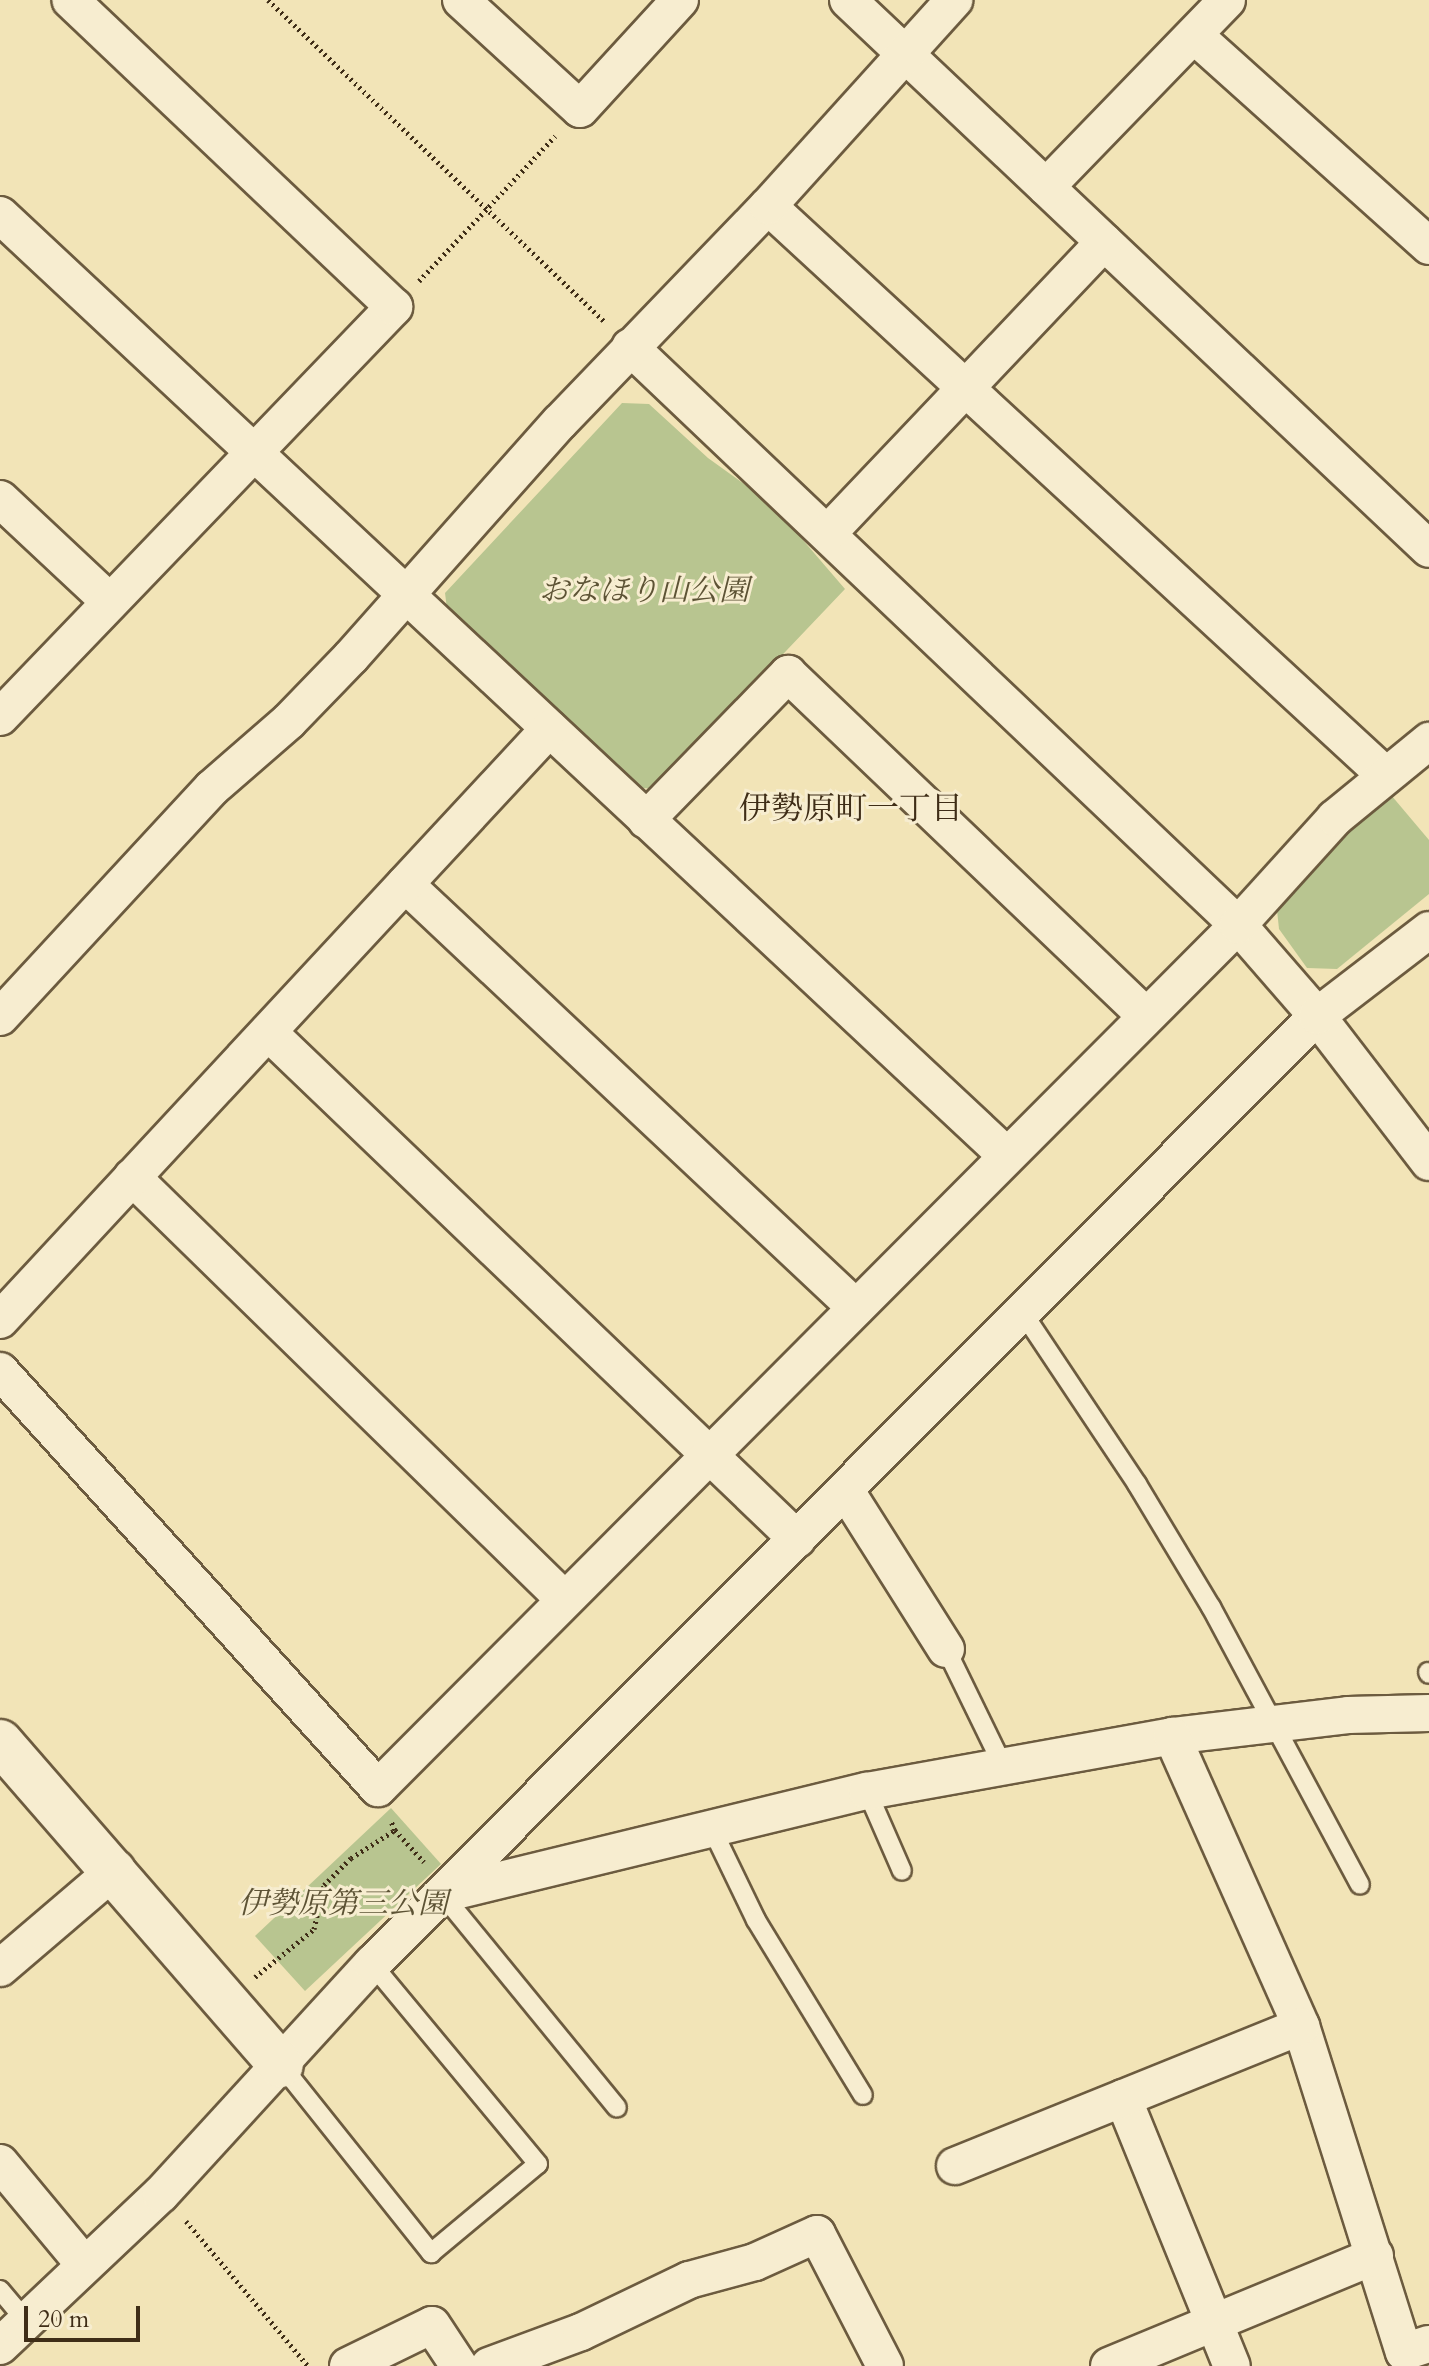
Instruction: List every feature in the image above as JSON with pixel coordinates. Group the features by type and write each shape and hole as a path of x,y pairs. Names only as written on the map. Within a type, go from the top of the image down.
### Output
{"street":[{"path":"0,717 394,307 71,0"},
{"path":"461,0 580,109 680,0"},
{"path":"848,0 1429,549"},
{"path":"0,1017 212,788 289,721 630,347 768,206 954,0"},
{"path":"1046,187 1227,0"},
{"path":"1194,35 1429,246"},
{"path":"768,206 1385,775"},
{"path":"0,215 1007,1156"},
{"path":"828,533 1104,242"},
{"path":"630,347 1238,925 1317,1016 1429,1162"},
{"path":"0,499 109,601"},
{"path":"646,820 788,674 1146,1016"},
{"path":"0,1320 549,729"},
{"path":"0,1371 378,1788 1238,925 1335,818 1429,741"},
{"path":"405,884 856,1308"},
{"path":"0,2346 161,2194 372,1964 434,1880 797,1539 1317,1016 1429,930"},
{"path":"268,1032 797,1539"},
{"path":"132,1177 565,1600"},
{"path":"846,1491 946,1649"},
{"path":"434,1880 712,1829 867,1791 1002,1764 1172,1736 1276,1723 1429,1713"},
{"path":"1172,1736 1301,2026 1404,2352 1429,2344"},
{"path":"0,1742 116,1869 281,2065"},
{"path":"0,1968 116,1869"},
{"path":"955,2166 1301,2026"},
{"path":"1123,2098 1232,2366"},
{"path":"0,2163 84,2264"},
{"path":"489,2366 581,2332 689,2280 755,2262 817,2234 885,2366"},
{"path":"1109,2366 1375,2256"},
{"path":"348,2366 432,2325 459,2366"}],"lane":[{"path":"1023,1313 1137,1484 1276,1723 1360,1885"},
{"path":"946,1649 1002,1764"},
{"path":"867,1791 902,1871"},
{"path":"712,1829 756,1920 863,2095"},
{"path":"434,1880 617,2108"},
{"path":"281,2065 431,2253 538,2164 372,1964"},
{"path":"0,2290 26,2321"}],"path":[{"path":"268,0 630,347"},
{"path":"394,307 580,109"},
{"path":"378,1788 395,1830 434,1880"},
{"path":"248,1983 314,1929 324,1885 336,1870 395,1830"},
{"path":"161,2194 308,2366"}],"green space":[{"name":"おなほり山公園","path":"622,403 649,404 708,458 772,504 845,589 655,789 643,788 447,609 445,593"},
{"path":"1391,795 1429,840 1429,894 1337,969 1307,968 1279,929 1277,910 1345,832"},
{"name":"伊勢原第三公園","path":"391,1808 441,1864 305,1991 255,1936"}],"district":[{"name":"伊勢原町一丁目","path":"851,809"}]}
